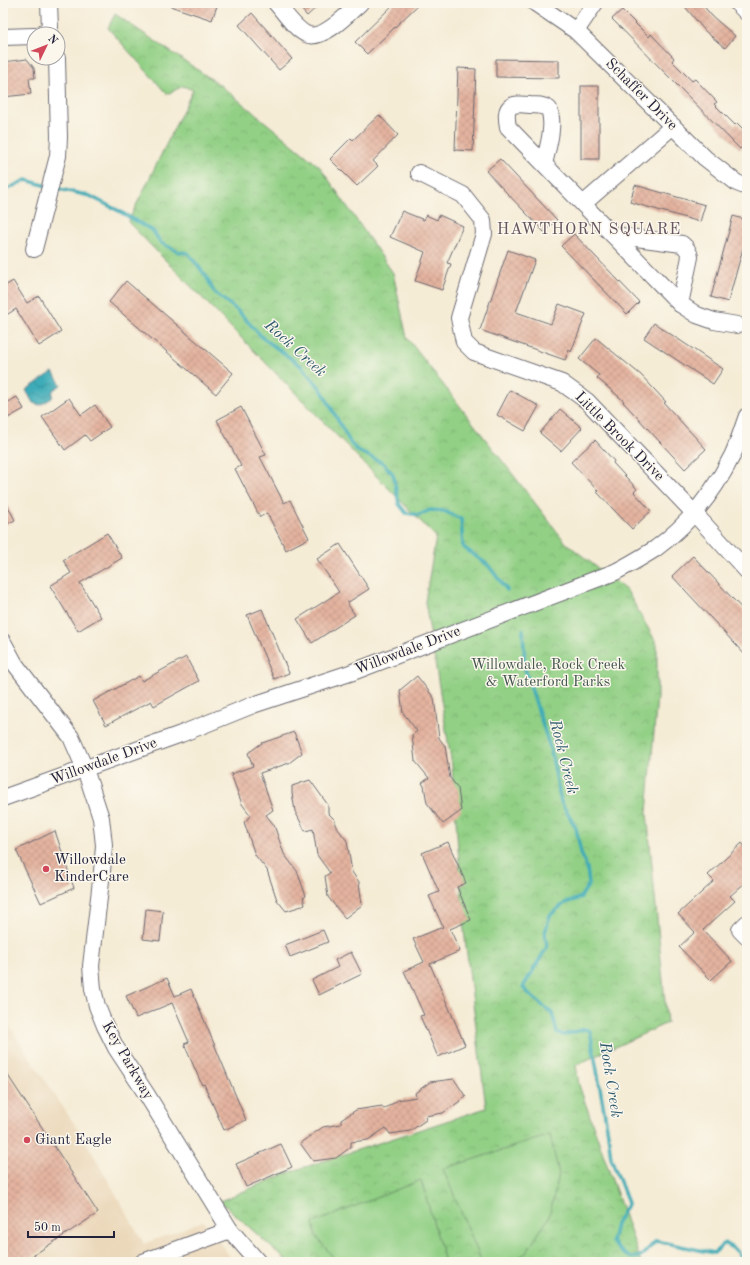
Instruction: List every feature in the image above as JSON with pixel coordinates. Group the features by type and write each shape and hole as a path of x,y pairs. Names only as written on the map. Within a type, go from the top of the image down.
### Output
{"street":[{"path":"48,26 49,3"},
{"path":"276,3 298,29 313,36 322,34 360,3"},
{"name":"Schaffer Drive","path":"535,3 576,31 710,162 737,183 747,187"},
{"path":"576,31 594,3"},
{"path":"737,3 747,13"},
{"path":"3,37 26,36"},
{"path":"34,249 58,156 59,137 56,66"},
{"path":"583,204 673,126"},
{"path":"544,164 680,304 697,315 714,321 737,325"},
{"name":"Little Brook Drive","path":"419,173 463,195 483,220 484,234 459,318 464,342 474,352 562,383 587,401 747,571"},
{"path":"613,235 682,244 687,248 690,257 680,304"},
{"name":"Willowdale Drive","path":"3,798 181,734 253,705 350,673 615,572 654,549 675,532 694,513 716,485 729,461 747,416"},
{"name":"Key Parkway","path":"3,642 15,664 71,737 85,769 101,818 104,846 91,956 93,989 97,1006 105,1026 116,1048 147,1095 230,1230 258,1262"},
{"path":"747,923 740,930 747,937"},
{"path":"143,1262 230,1230"}],"shaded area":[{"path":"3,1017 88,1145 144,1244 203,1221 234,1262 3,1262"}],"green space":[{"name":"Willowdale, Rock Creek & Waterford Parks","path":"115,14 220,85 320,167 393,273 407,338 566,543 627,591 657,644 657,697 647,813 667,1023 576,1065 579,1085 641,1262 288,1262 220,1201 293,1171 486,1108 464,930 452,766 425,601 436,537 128,222 193,90 183,86 167,94 108,28"},
{"path":"550,1135 559,1174 549,1217 526,1253 510,1262 482,1262 443,1169"},
{"path":"421,1180 445,1262 337,1262 316,1236 313,1223"}],"water":[{"path":"53,372 61,385 53,390 52,398 40,405 33,403 26,390"}],"building":[{"path":"167,3 218,3 212,20 167,5"},
{"path":"296,3 321,3 307,16"},
{"path":"395,3 420,3 367,54 355,42"},
{"path":"682,3 701,3 712,16 735,36 725,48 705,31"},
{"path":"622,10 649,37 651,34 674,58 672,61 692,81 695,79 717,102 714,104 735,125 737,123 747,133 747,142 740,149 612,19"},
{"path":"252,13 292,59 279,70 239,25"},
{"path":"26,59 26,66 32,66 35,78 29,78 31,94 3,97 3,62"},
{"path":"496,59 559,60 559,78 496,77"},
{"path":"458,68 476,69 473,151 455,150"},
{"path":"581,86 599,86 599,159 581,159"},
{"path":"379,115 398,135 373,161 378,166 357,186 330,159 351,138 353,140"},
{"path":"500,159 557,220 544,232 486,171"},
{"path":"635,185 705,205 700,222 630,202"},
{"path":"402,211 424,220 426,215 437,220 439,215 463,226 447,263 451,264 442,290 415,281 425,252 390,237"},
{"path":"733,216 747,220 747,234 728,302 711,297"},
{"path":"574,234 639,302 627,314 561,246"},
{"path":"508,250 535,260 516,312 551,324 559,304 586,314 571,352 569,350 565,360 480,330"},
{"path":"13,281 27,303 39,296 61,332 39,346 16,309 3,317 3,287"},
{"path":"126,281 233,373 216,394 109,302"},
{"path":"654,323 723,369 713,384 644,338"},
{"path":"596,338 641,375 706,449 685,469 623,402 624,401 597,378 599,375 579,359"},
{"path":"510,390 539,406 525,431 497,415"},
{"path":"17,397 24,409 6,419 3,414 3,405"},
{"path":"69,398 81,415 95,405 110,427 90,441 85,435 65,450 42,417"},
{"path":"241,407 266,455 260,457 284,503 290,500 309,538 286,550 267,513 260,517 235,469 241,466 217,420"},
{"path":"560,409 582,428 561,451 540,433"},
{"path":"595,440 614,461 613,463 637,489 634,492 651,511 632,529 571,462"},
{"path":"3,497 15,520 3,526"},
{"path":"107,533 122,558 80,583 101,617 78,631 50,586 71,573 63,560"},
{"path":"340,544 369,589 347,603 355,615 312,643 297,619 339,592 317,559"},
{"path":"693,556 747,614 747,657 672,576"},
{"path":"262,609 289,673 274,679 247,615"},
{"path":"186,657 199,681 154,706 151,701 106,725 93,701 139,676 142,681"},
{"path":"417,676 434,698 439,738 445,746 450,778 458,788 461,811 443,824 427,803 424,786 422,783 429,778 415,761 412,735 417,731 403,713 400,690"},
{"path":"294,732 302,753 289,763 260,773 273,810 266,815 274,825 284,854 297,871 306,896 303,898 305,905 286,911 277,900 267,870 255,855 244,822 251,816 242,804 231,774 253,766 248,753 262,743"},
{"path":"310,780 328,805 328,813 335,820 335,825 347,841 352,872 359,882 362,905 345,918 328,897 325,876 330,873 317,855 313,829 305,831 295,811 292,786"},
{"name":"Willowdale KinderCare","path":"55,831 74,888 41,903 16,850"},
{"path":"448,842 466,883 457,887 471,920 450,929 460,951 430,964 465,1045 438,1057 420,1016 424,1015 404,971 424,962 413,939 443,927 429,896 439,892 422,853"},
{"path":"742,843 747,849 747,881 730,896 735,901 703,930 732,961 711,980 679,947 695,932 678,914 714,881 708,875"},
{"path":"146,909 163,911 160,941 143,939"},
{"path":"323,930 328,942 290,957 285,945"},
{"path":"351,952 362,974 319,995 312,980 338,967 335,960"},
{"path":"167,978 175,996 191,989 246,1120 224,1130 204,1084 202,1085 184,1044 189,1042 172,1003 136,1018 126,996"},
{"name":"Giant Eagle","path":"3,1068 98,1213 23,1262 3,1262"},
{"path":"454,1079 466,1097 443,1113 425,1116 426,1120 410,1131 390,1134 386,1128 368,1140 351,1142 351,1147 336,1158 313,1161 300,1143 323,1127 341,1124 341,1120 356,1110 382,1106 384,1109 398,1100 416,1097 415,1093 430,1082"},
{"path":"281,1144 292,1167 246,1187 236,1164"}],"waterway":[{"name":"Rock Creek","path":"3,191 26,180 47,186"},
{"name":"Rock Creek","path":"55,188 90,196 153,231 161,243 179,252 188,253 206,276 214,292 238,311 263,338 301,366 321,389 351,444 358,451 383,463 393,474 399,504 406,513 419,515 430,510 444,511 461,519 463,547 488,565 507,590"},
{"name":"Rock Creek","path":"523,630 525,669 551,751 561,802 576,828 581,853 587,868 589,884 580,898 565,903 550,915 545,933 547,947 523,987 531,996 552,1013 557,1032 563,1035 585,1029 590,1031 611,1158 628,1203 616,1224 612,1242 618,1249 629,1257 638,1257 642,1255 656,1241 714,1253 725,1243 737,1251 743,1262"}],"place":[{"name":"Willowdale KinderCare","path":"46,869"},
{"name":"Giant Eagle","path":"27,1140"}],"district":[{"name":"HAWTHORN SQUARE","path":"589,230"}]}
